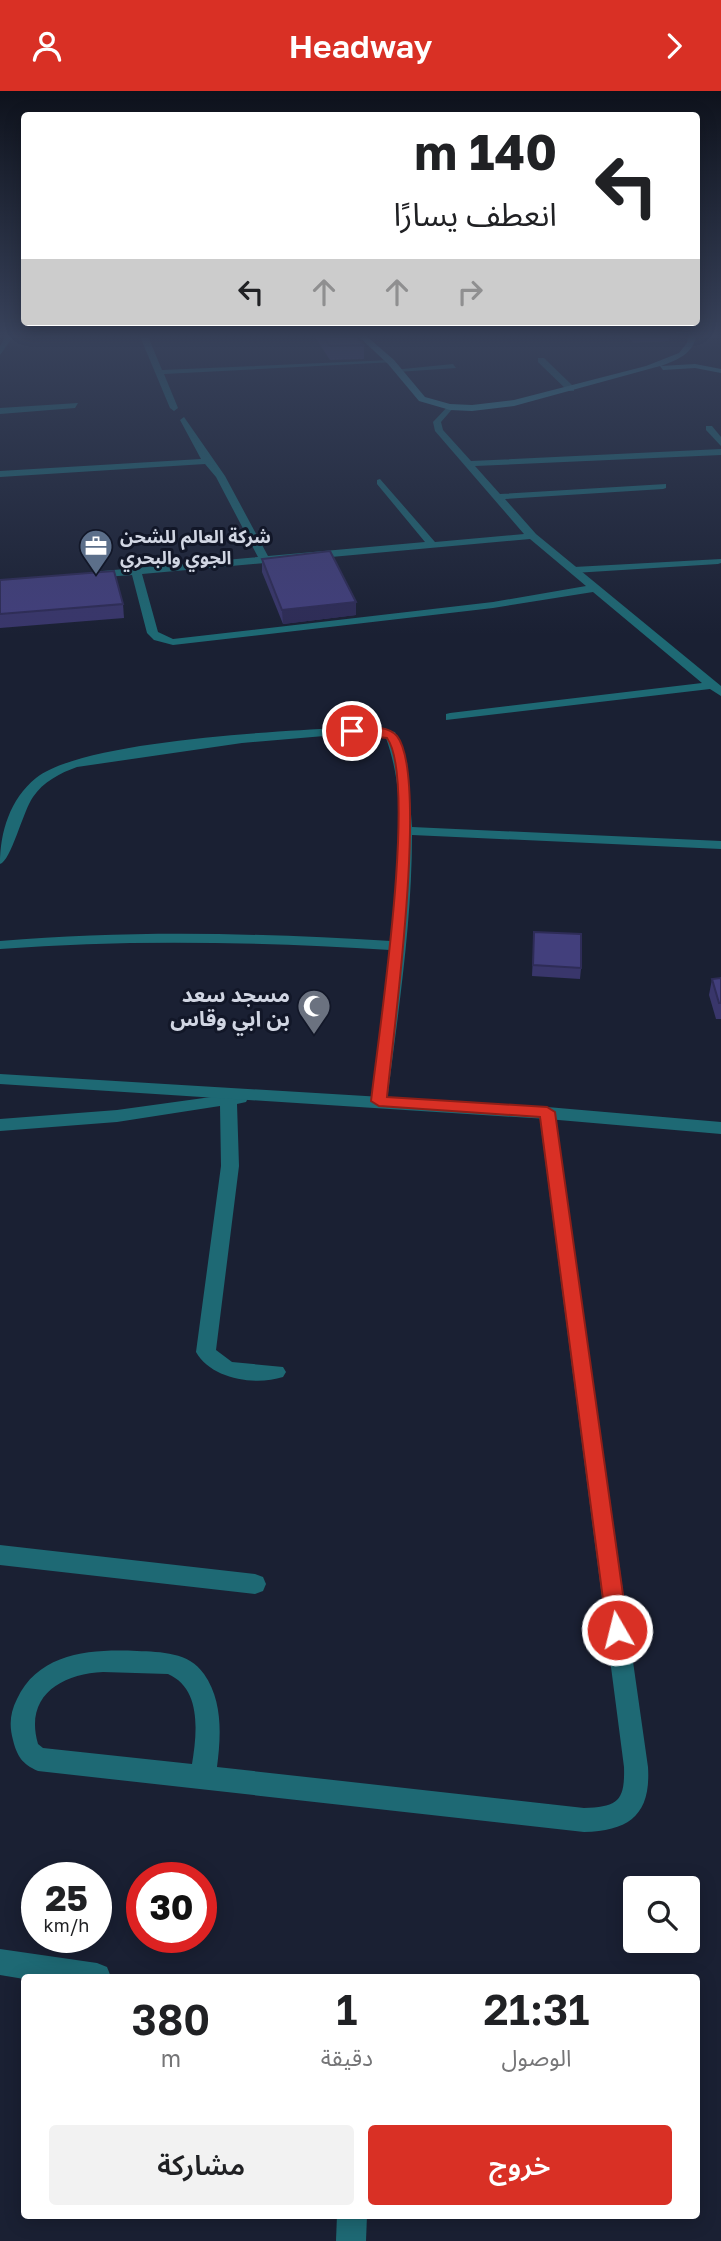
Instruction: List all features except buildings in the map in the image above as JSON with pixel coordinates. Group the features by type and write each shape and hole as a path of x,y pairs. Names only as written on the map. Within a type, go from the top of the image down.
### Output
{"street":[{"path":"192,434 207,461 220,476 264,558"},
{"path":"443,434 532,536 717,689"},
{"path":"468,464 721,452"},
{"path":"0,474 207,461"},
{"path":"380,482 432,544"},
{"path":"498,497 663,486"},
{"path":"82,576 532,536"},
{"path":"136,571 153,633 158,638 173,642 480,607 595,588"},
{"path":"450,716 717,689"},
{"path":"0,860 27,794 44,779 83,761 352,731 382,731 391,736 397,744 403,767 404,831 397,946 379,1101"},
{"path":"404,831 721,845"},
{"path":"0,945 176,935 265,937 397,946"},
{"path":"0,1079 547,1112 721,1128"},
{"path":"0,1125 117,1117 267,1094"},
{"path":"228,1100 230,1166 206,1352 215,1365 229,1370 276,1372"},
{"path":"202,1779 208,1731 204,1702 194,1675 181,1666 132,1662 81,1663 63,1669 43,1681 30,1697 22,1718 28,1751 38,1759 202,1779 584,1820 603,1821 621,1813 632,1803 638,1789 636,1767 547,1112"},
{"path":"0,1555 255,1584"},
{"path":"0,1962 78,1974"},
{"path":"351,2241 352,2219"}],"lane":[{"path":"574,570 718,561"}],"place":[{"name":"شركة العالم للشحن الجوي والبحري","path":"96,576"},
{"name":"مسجد سعد بن ابي وقاس","path":"314,1036"}],"route":[{"path":"352,731 382,731 391,736 397,744 403,767 402,887 379,1101 547,1112 617,1630"}]}
